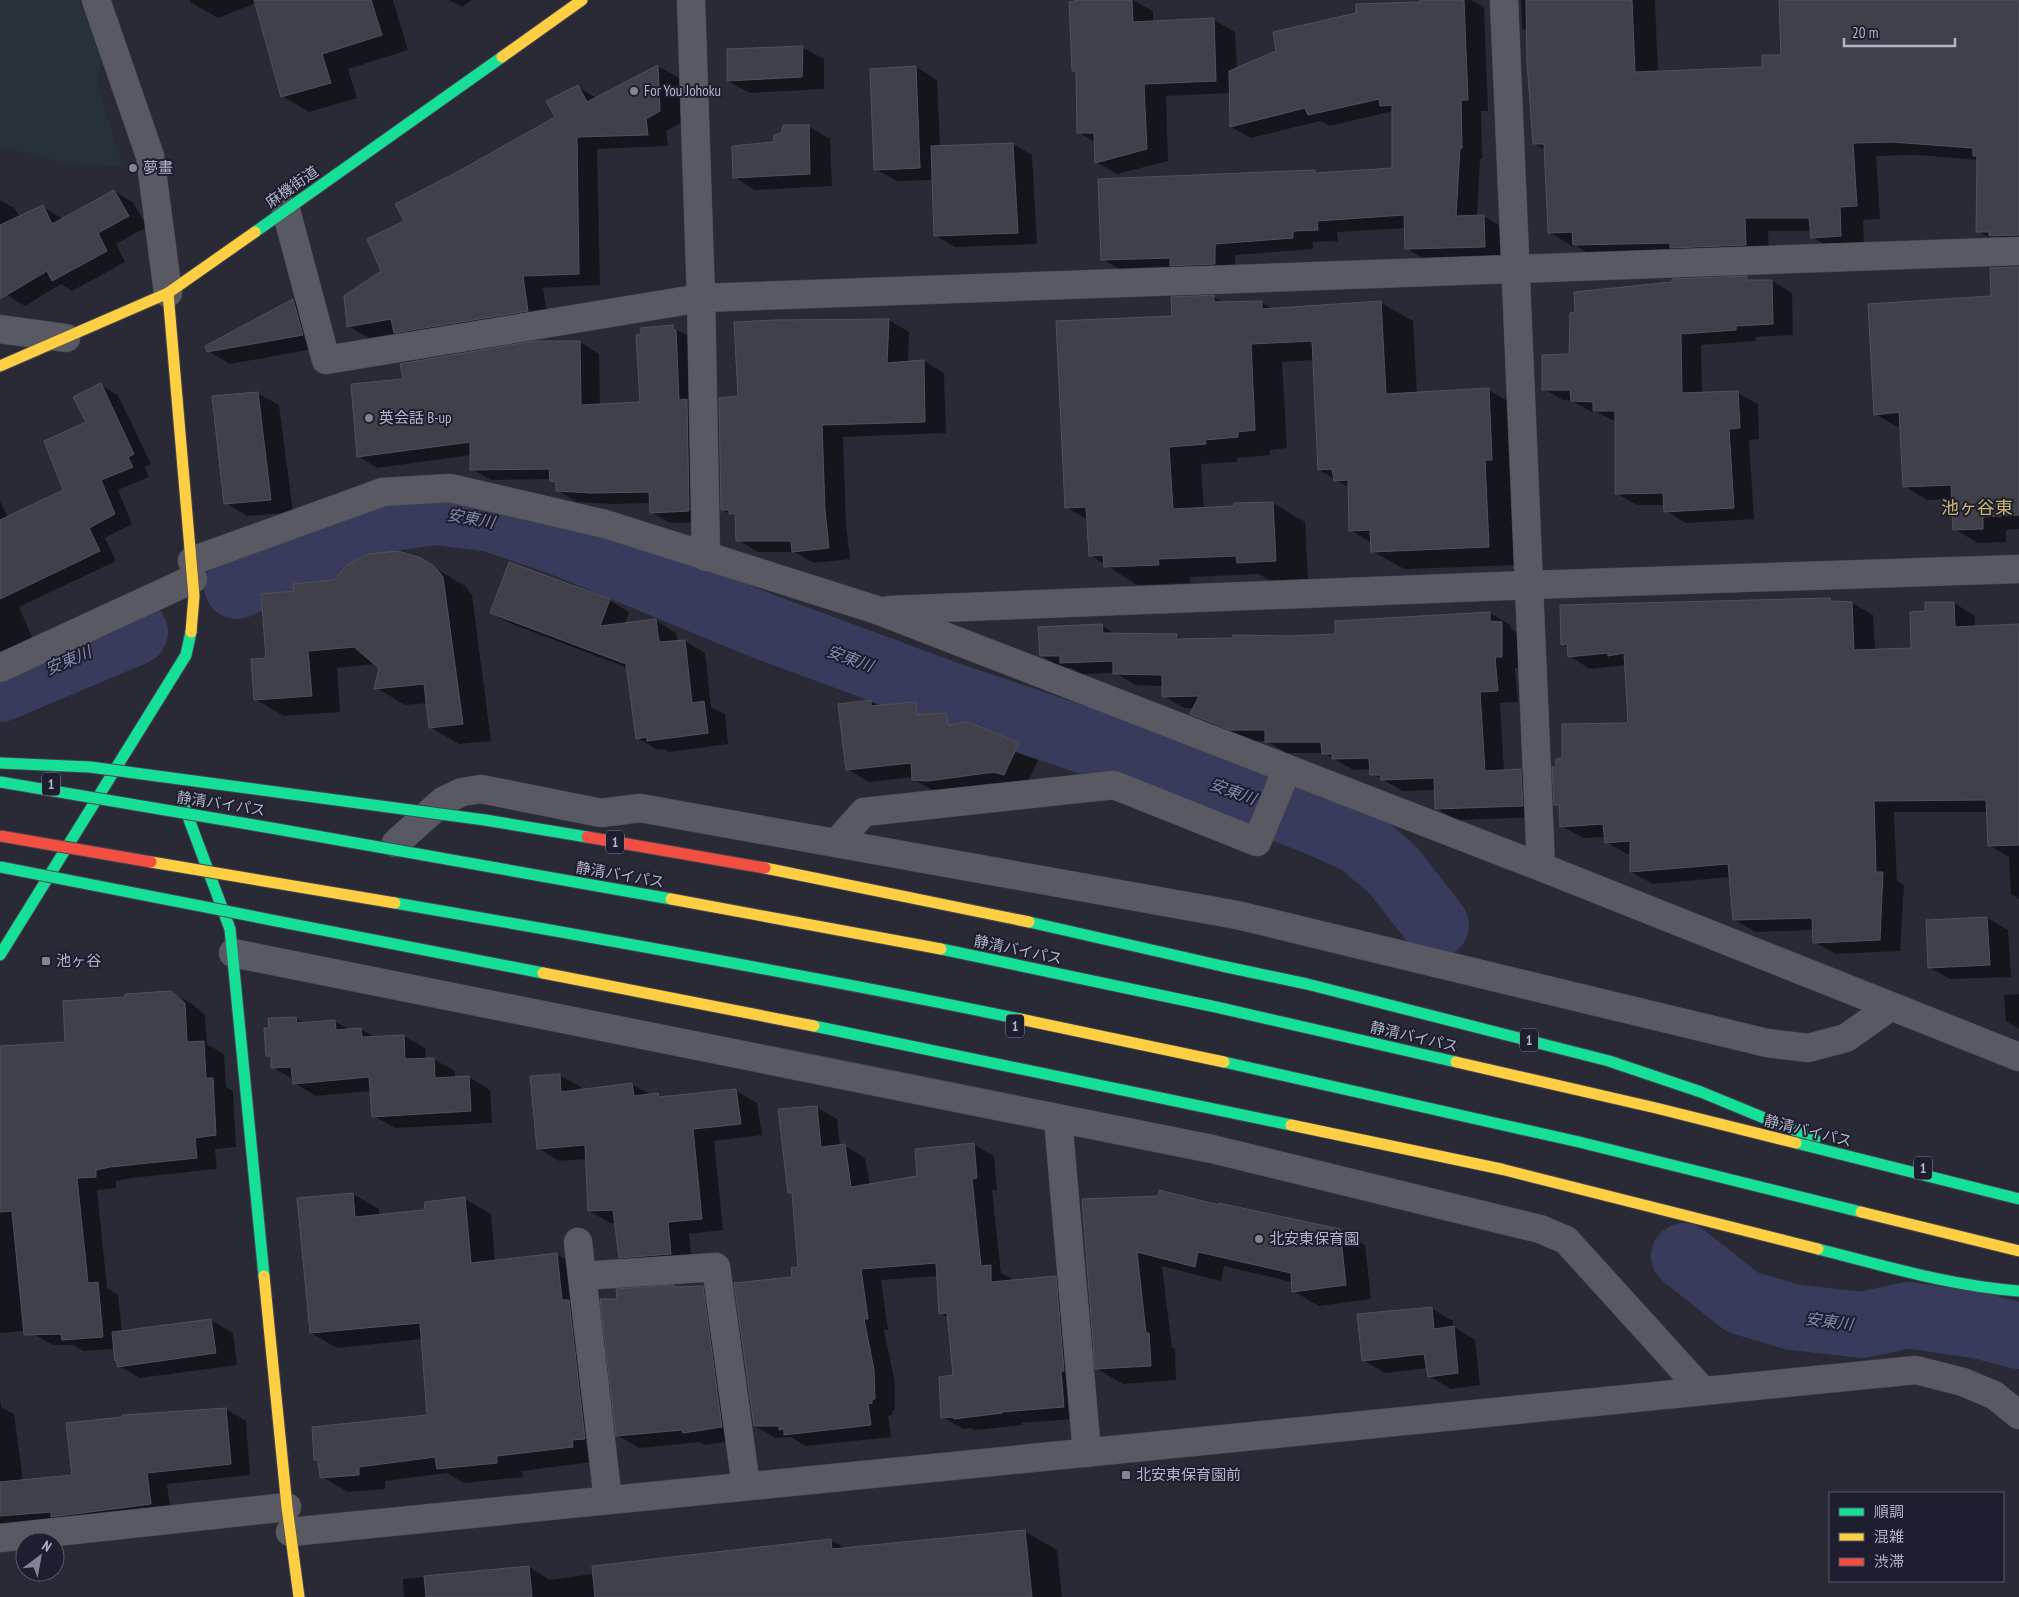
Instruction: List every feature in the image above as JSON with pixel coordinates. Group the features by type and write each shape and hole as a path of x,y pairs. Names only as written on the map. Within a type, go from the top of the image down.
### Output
{"main road":[{"name":"麻機街道","path":"0,366 168,293 582,0"},
{"path":"0,955 186,655 193,623 193,570 168,293"},
{"name":"1","path":"0,764 90,768 505,823 740,863 1307,984 1610,1061 1701,1092 1827,1144"},
{"name":"1","path":"0,781 49,783 184,806 919,938 1224,1003 1656,1102 2019,1192"},
{"name":"静清バイパス","path":"0,781 908,942 1216,1007 1656,1108 2019,1199"},
{"path":"184,806 230,929 289,1519 299,1597"},
{"name":"1","path":"0,836 575,934 913,997 1250,1067 1578,1142 2019,1251"},
{"name":"1","path":"0,843 574,941 1202,1062 1548,1147"},
{"path":"0,867 874,1038 1501,1169 1945,1281 1989,1289 2019,1291"},
{"path":"1692,1182 2019,1262"}],"street":[{"path":"96,0 150,156 168,293"},
{"path":"691,0 701,298 706,557"},
{"path":"1504,0 1541,867"},
{"path":"286,210 326,360 701,298 2019,251"},
{"path":"0,328 66,338"},
{"path":"0,668 193,570 383,492 450,488 605,524 877,610 1541,867 2019,1057"},
{"path":"877,610 1529,585 2019,569"},
{"path":"837,842 864,812 1114,785 1257,842 1287,769"},
{"path":"396,843 443,801 462,792 480,789 601,813 640,808 1237,915 1767,1043 1808,1048 1846,1038 1891,1006"},
{"path":"232,953 1212,1150 1540,1229 1566,1240 1703,1391"},
{"path":"1058,1118 1087,1453"},
{"path":"578,1242 608,1500"},
{"path":"582,1276 716,1267 746,1486"},
{"path":"0,1538 608,1500 1916,1370 1963,1382 1994,1395 2019,1415"}],"shaded area":[{"path":"0,0 79,0 102,54 98,87 123,167 66,163 11,149 0,150"}],"building":[{"path":"254,0 371,0 382,35 322,54 331,83 281,97"},
{"path":"1079,0 1132,0 1133,22 1214,18 1216,81 1144,84 1147,149 1095,163 1094,133 1077,133 1076,71 1072,71 1069,2"},
{"path":"1420,0 1464,0 1468,100 1461,100 1462,148 1460,148 1456,216 1484,215 1485,247 1405,249 1404,215 1317,221 1318,230 1293,231 1293,238 1215,244 1215,264 1170,266 1170,258 1101,260 1098,179 1315,170 1315,173 1392,168 1392,105 1380,106 1379,99 1308,115 1305,108 1230,127 1229,71 1276,51 1273,32 1356,13 1356,4 1420,2"},
{"path":"1526,0 1632,0 1635,72 1762,67 1762,55 1781,55 1779,0 2019,0 2019,235 1989,236 1989,232 1976,232 1977,156 1973,156 1973,148 1892,142 1853,143 1857,206 1840,207 1841,236 1811,238 1809,218 1745,218 1746,245 1670,248 1670,243 1573,245 1572,232 1548,233 1544,144 1533,144 1527,63"},
{"path":"803,46 802,77 727,81 727,49"},
{"path":"658,65 660,111 646,119 648,135 577,137 579,274 523,276 528,311 394,333 391,319 347,327 344,296 381,271 367,239 404,221 395,204 461,170 555,117 546,101 578,85 587,102"},
{"path":"916,66 920,168 874,170 870,69"},
{"path":"783,125 809,125 810,174 733,178 732,146 773,142 774,135 781,133"},
{"path":"1013,143 1018,233 934,236 931,146"},
{"path":"114,190 129,216 98,233 107,251 52,281 47,271 0,299 0,225 43,205 52,224"},
{"path":"2019,267 2019,515 1983,517 1983,529 1953,530 1951,485 1903,487 1899,412 1874,415 1868,304 1991,296 1990,268"},
{"path":"1747,276 1747,280 1772,280 1773,324 1736,326 1736,330 1681,334 1682,393 1738,391 1740,428 1729,429 1734,508 1664,512 1663,493 1615,494 1615,411 1593,411 1593,402 1571,401 1570,390 1542,390 1542,355 1569,354 1570,313 1575,312 1574,292 1672,282 1672,279"},
{"path":"1214,295 1214,302 1262,301 1262,309 1381,301 1386,394 1489,388 1492,460 1485,460 1489,547 1371,552 1370,530 1349,531 1348,480 1334,481 1332,469 1318,470 1312,341 1251,344 1255,430 1238,432 1238,437 1205,440 1206,444 1169,447 1173,509 1234,506 1234,503 1273,502 1276,561 1237,563 1236,556 1158,559 1159,565 1104,567 1103,555 1089,556 1086,507 1065,508 1056,321 1172,316 1171,297"},
{"path":"293,299 303,335 207,352 205,346"},
{"path":"889,319 887,363 924,360 925,422 822,425 825,510 829,548 792,552 791,541 736,541 735,514 729,514 729,510 721,510 719,398 738,396 734,322"},
{"path":"673,325 673,329 676,330 679,400 687,399 689,511 650,513 649,492 592,493 556,491 556,482 550,481 549,469 470,470 470,442 357,457 351,384 403,379 400,364 534,341 580,341 581,405 640,402 636,335 641,334 641,328"},
{"path":"101,383 134,454 128,457 133,467 101,480 115,514 89,528 100,551 0,599 0,520 63,490 44,441 86,422 73,397"},
{"path":"258,392 271,500 224,504 212,396"},
{"path":"398,551 421,558 435,567 443,577 463,724 429,728 424,684 374,689 379,668 354,647 308,651 312,696 254,700 251,659 266,658 261,594 294,591 293,584 334,580 347,565 369,554"},
{"path":"509,562 610,599 600,626 656,619 659,642 685,640 692,703 704,701 708,733 647,741 647,737 636,739 626,664 490,613"},
{"path":"1830,598 1831,601 1852,602 1854,650 1911,648 1910,612 1925,611 1925,602 1954,602 1955,627 2019,624 2019,845 1988,846 1986,800 1874,801 1876,872 1883,872 1880,940 1813,943 1812,918 1733,920 1728,864 1630,872 1630,841 1605,843 1603,824 1560,827 1559,805 1554,805 1552,767 1556,767 1556,759 1562,758 1562,724 1628,723 1624,653 1608,656 1608,653 1568,657 1567,644 1561,645 1560,605"},
{"path":"1490,612 1490,621 1502,622 1502,657 1495,657 1498,691 1480,692 1485,771 1521,769 1523,806 1435,809 1434,778 1381,780 1380,775 1370,775 1369,758 1332,759 1332,754 1322,754 1321,742 1265,742 1265,730 1230,730 1190,714 1199,696 1162,697 1162,675 1113,674 1113,661 1060,663 1060,656 1040,656 1038,627 1102,624 1103,633 1177,634 1177,639 1232,638 1233,635 1291,636 1335,634 1335,621"},
{"path":"871,700 871,706 916,702 917,715 946,713 948,725 968,722 1019,743 1004,775 994,772 928,781 912,780 911,763 846,770 838,704"},
{"path":"1987,917 1990,965 1928,968 1926,920"},
{"path":"171,991 185,1003 187,1042 204,1041 206,1078 213,1078 216,1135 195,1138 197,1158 110,1167 96,1170 96,1177 77,1178 88,1283 98,1282 103,1337 62,1340 61,1334 24,1335 12,1211 0,1212 0,1046 65,1042 63,1001 125,997 125,994"},
{"path":"296,1017 297,1023 335,1020 336,1030 361,1028 362,1037 404,1035 405,1059 434,1058 435,1078 469,1076 471,1111 372,1117 369,1077 293,1084 291,1067 271,1068 271,1056 266,1056 264,1028 269,1028 268,1018"},
{"path":"560,1074 561,1092 632,1083 634,1096 658,1093 659,1097 736,1089 741,1124 693,1129 702,1219 668,1222 671,1254 619,1258 613,1210 588,1211 585,1145 537,1149 530,1076"},
{"path":"817,1106 821,1147 845,1144 851,1187 917,1176 915,1149 974,1143 977,1178 972,1179 981,1266 991,1265 991,1282 1056,1276 1064,1371 1061,1371 1064,1407 1001,1412 954,1419 953,1417 941,1418 939,1377 953,1375 947,1313 939,1314 936,1263 861,1269 868,1319 864,1319 874,1370 875,1399 872,1399 872,1403 868,1404 871,1425 784,1435 784,1429 779,1430 779,1426 754,1426 734,1283 792,1277 791,1268 798,1267 792,1193 788,1193 778,1109"},
{"path":"1159,1190 1219,1205 1219,1203 1340,1229 1346,1285 1292,1292 1291,1273 1198,1252 1195,1267 1137,1252 1146,1333 1149,1333 1151,1366 1095,1369 1082,1199 1158,1196"},
{"path":"353,1193 355,1217 424,1210 425,1202 465,1197 471,1263 557,1253 562,1300 569,1300 585,1439 572,1440 573,1447 497,1456 497,1463 437,1469 435,1457 359,1467 359,1475 320,1478 318,1460 314,1460 312,1427 427,1415 420,1323 310,1333 297,1198"},
{"path":"674,1285 674,1287 703,1286 722,1427 683,1433 682,1430 616,1436 600,1299 617,1299 616,1289"},
{"path":"1432,1307 1434,1329 1454,1326 1458,1373 1428,1377 1424,1354 1362,1361 1357,1314"},
{"path":"211,1319 216,1353 117,1367 112,1332"},
{"path":"226,1408 231,1464 147,1473 151,1504 51,1517 51,1512 0,1516 0,1482 72,1475 66,1423 122,1417 122,1415"},
{"path":"1025,1530 1032,1597 595,1597 592,1566 831,1539 832,1549"},
{"path":"529,1566 532,1597 426,1597 424,1576"}],"waterway":[{"name":"安東川","path":"237,586 390,518 436,512 492,519 559,542 760,625 944,693 1225,788 1316,822 1360,842 1393,870 1436,925"},
{"name":"安東川","path":"0,689 135,632"},
{"name":"安東川","path":"1684,1256 1742,1302 1792,1317 1862,1325 1908,1315 1981,1326 2019,1336"}],"traffic: fast":[{"path":"255,232 502,57"},
{"path":"0,955 186,655 191,632"},
{"path":"0,763 90,767 485,820 587,837"},
{"path":"0,782 671,899"},
{"path":"184,806 230,929 264,1276"},
{"path":"0,867 543,973"},
{"path":"395,903 708,958 1020,1019"},
{"path":"1029,922 1222,966"},
{"path":"941,949 1216,1007 1456,1062"},
{"path":"1222,966 1307,984 1609,1061 1701,1092 1815,1139"},
{"path":"814,1026 1291,1125"},
{"path":"1224,1062 1579,1142 1861,1212"},
{"path":"1796,1143 2019,1199"},
{"path":"1818,1249 1943,1280 2019,1291"}],"traffic: slow":[{"path":"502,57 582,0"},
{"path":"0,366 168,293 255,232"},
{"path":"168,293 194,596 191,632"},
{"path":"151,862 395,903"},
{"path":"765,868 1029,922"},
{"path":"671,899 941,949"},
{"path":"543,973 814,1026"},
{"path":"1020,1019 1224,1062"},
{"path":"1456,1062 1656,1108 1796,1143"},
{"path":"1291,1125 1501,1169"},
{"path":"1501,1169 1818,1249"},
{"path":"1861,1212 2019,1251"},
{"path":"264,1276 287,1507 299,1597"}],"traffic: jam":[{"path":"0,836 151,862"},
{"path":"587,837 765,868"}],"place":[{"name":"For You Johoku","path":"634,91"},
{"name":"夢畫","path":"133,168"},
{"name":"英会話 B-up","path":"369,418"},
{"name":"池ヶ谷","path":"46,961"},
{"name":"北安東保育園","path":"1259,1239"},
{"name":"北安東保育園前","path":"1126,1475"}],"district":[{"name":"池ヶ谷東","path":"1977,508"}]}
